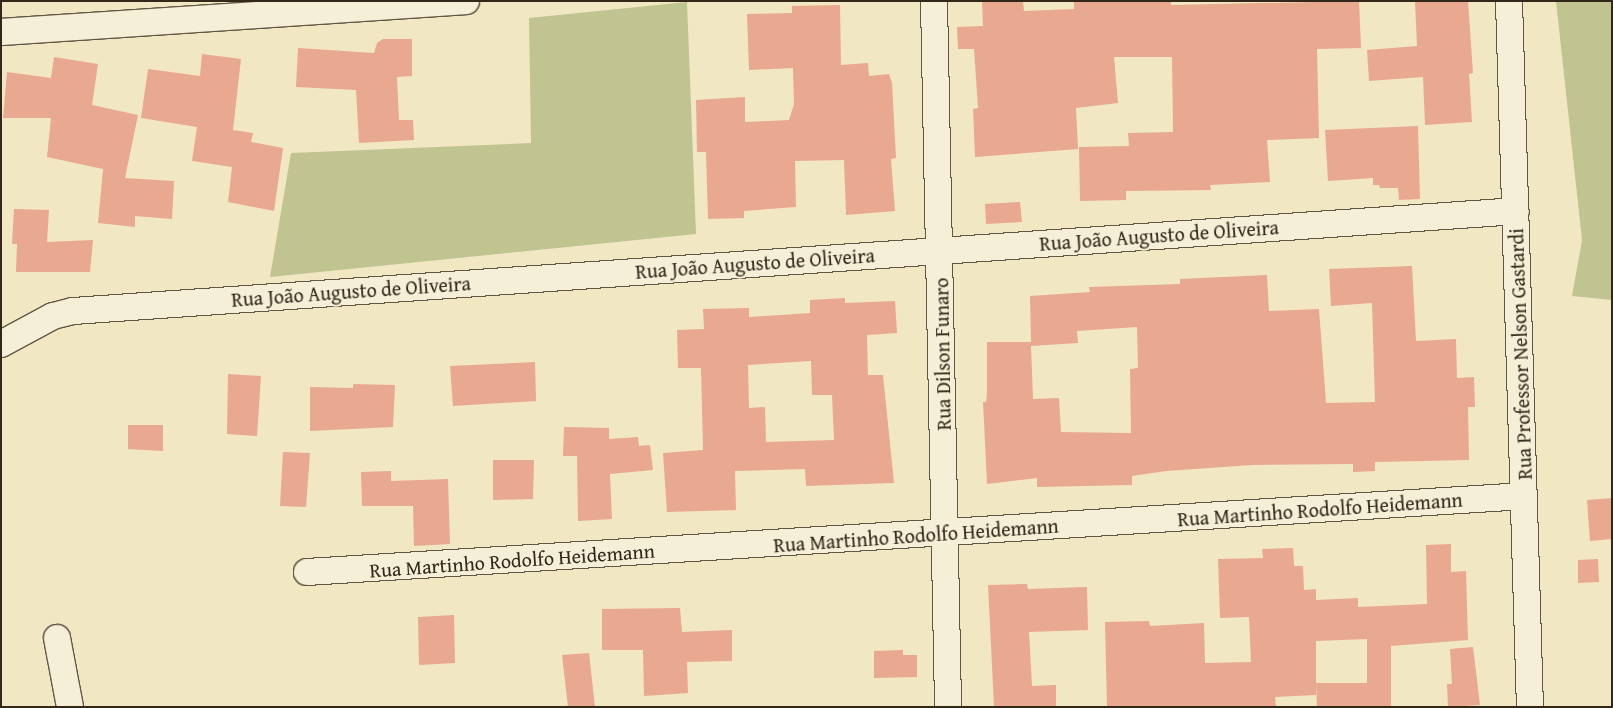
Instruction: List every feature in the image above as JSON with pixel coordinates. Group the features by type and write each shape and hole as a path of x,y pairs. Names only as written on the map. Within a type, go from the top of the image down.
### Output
{"street":[{"path":"1,32 142,12 466,1"},
{"name":"Rua Dilson Funaro","path":"934,1 948,707"},
{"name":"Rua Professor Nelson Gastardi","path":"1509,1 1530,707"},
{"name":"Rua João Augusto de Oliveira","path":"1,344 53,316 74,310 1516,211"},
{"name":"Rua Martinho Rodolfo Heidemann","path":"307,572 1524,496"},
{"path":"57,638 70,707"}],"green space":[{"path":"1556,1 1612,1 1612,300 1572,296 1582,240"},
{"path":"687,2 696,234 270,277 291,153 531,143 529,18"}],"building":[{"path":"982,1 1023,1 1024,11 1074,9 1074,1 1171,1 1171,5 1359,1 1361,48 1317,49 1319,138 1267,140 1270,182 1210,185 1211,190 1126,191 1126,200 1080,201 1079,147 1129,146 1128,133 1173,132 1172,57 1114,57 1118,103 1076,108 1078,149 975,157 973,109 978,108 974,49 958,49 957,27 983,26"},
{"path":"1415,1 1468,1 1473,73 1469,74 1472,122 1425,125 1423,77 1369,81 1367,50 1417,46"},
{"path":"840,5 841,65 868,63 869,76 889,74 892,83 896,158 891,159 895,211 846,215 844,160 795,161 796,207 744,211 744,218 708,219 706,152 697,152 696,100 745,97 745,122 789,120 794,104 793,68 749,70 747,14 792,13 792,6"},
{"path":"383,39 412,39 412,76 397,77 399,120 413,120 414,140 359,143 356,90 296,87 298,48 374,53 377,43"},
{"path":"202,54 241,59 233,130 253,133 251,142 283,148 274,211 228,202 232,167 192,161 197,127 141,118 148,69 200,76"},
{"path":"54,57 98,64 92,105 138,115 125,178 174,181 172,219 135,216 135,227 98,223 103,169 47,157 51,118 3,118 7,72 51,78"},
{"path":"1418,126 1420,199 1399,200 1398,188 1380,188 1379,185 1373,185 1373,178 1328,181 1325,130"},
{"path":"1020,202 1022,222 986,224 985,204"},
{"path":"14,209 49,210 47,242 93,240 90,272 16,272 17,244 12,244"},
{"path":"1412,266 1416,341 1456,339 1457,378 1474,377 1475,407 1468,407 1469,460 1375,462 1375,471 1353,472 1353,464 1252,465 1166,471 1132,476 1132,485 1037,487 1037,478 987,484 983,402 986,402 987,392 987,342 1031,342 1030,296 1090,292 1089,287 1180,284 1180,279 1267,275 1269,311 1319,309 1326,403 1375,402 1372,303 1331,306 1329,269","holes":["1137,327 1138,368 1130,369 1131,433 1061,432 1059,398 1033,399 1031,346 1078,343 1077,331"]},
{"path":"845,298 845,303 895,301 897,333 867,335 868,375 883,375 894,483 806,486 805,469 735,471 736,510 667,512 663,453 703,450 701,368 678,368 677,330 704,329 703,309 749,308 749,317 810,313 810,300","holes":["811,361 812,395 832,395 834,440 766,442 765,407 749,408 748,365"]},
{"path":"535,362 536,401 453,406 450,366"},
{"path":"228,374 261,376 257,436 227,434"},
{"path":"353,384 395,385 393,427 310,431 310,387 353,388"},
{"path":"128,425 163,425 163,451 128,449"},
{"path":"564,427 609,428 609,439 638,437 639,446 650,445 653,470 610,474 612,519 578,521 577,456 563,456"},
{"path":"283,452 310,453 306,507 280,506"},
{"path":"493,460 534,460 533,499 493,500"},
{"path":"391,471 391,481 448,479 450,544 414,546 413,506 362,506 361,472"},
{"path":"1612,498 1612,539 1590,541 1587,500"},
{"path":"1451,544 1451,572 1466,571 1468,640 1391,646 1391,707 1317,707 1316,683 1316,695 1275,697 1276,707 1107,707 1105,622 1149,621 1150,626 1204,623 1205,663 1251,662 1249,617 1220,618 1218,559 1263,558 1262,549 1293,548 1294,566 1303,566 1304,590 1316,589 1316,600 1358,598 1358,607 1427,604 1426,545","holes":["1367,639 1367,683 1316,683 1316,641"]},
{"path":"1598,559 1599,582 1578,583 1578,560"},
{"path":"1027,584 1028,589 1087,587 1088,630 1029,632 1032,686 1056,685 1056,707 994,707 988,585"},
{"path":"680,608 682,632 732,630 732,661 687,662 688,693 644,696 643,650 602,650 602,609"},
{"path":"454,615 455,663 419,665 418,617"},
{"path":"1473,647 1480,705 1448,707 1447,684 1452,684 1450,649"},
{"path":"903,650 903,655 917,655 917,677 874,678 874,651"},
{"path":"589,653 595,707 568,707 562,655"}]}
